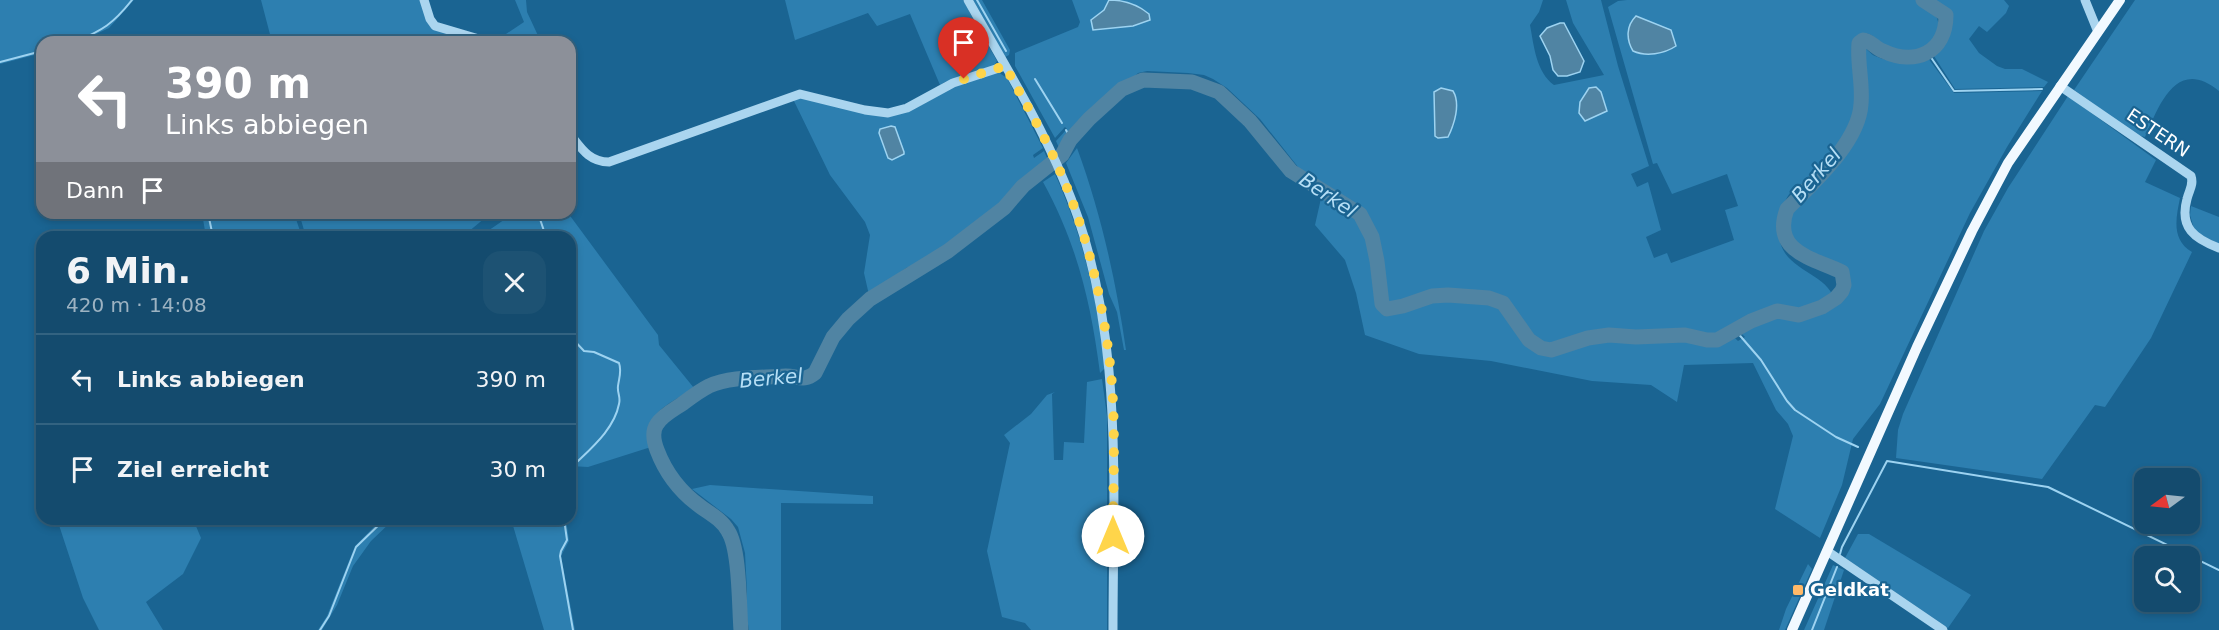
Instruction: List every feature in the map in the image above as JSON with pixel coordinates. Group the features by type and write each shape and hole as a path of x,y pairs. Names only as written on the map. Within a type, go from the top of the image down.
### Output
{"main road":[{"path":"1792,630 1917,347 1972,231 2008,164 2120,0"}],"street":[{"path":"424,0 430,19 435,26 466,36"},
{"path":"968,0 1042,134 1065,182 1095,274 1111,373 1113,404 1113,630"},
{"path":"2085,0 2098,32"},
{"path":"576,141 591,158 599,162 609,162 800,94 865,110 888,113 907,108 953,83 1005,66"},
{"name":"ESTERN","path":"2060,86 2191,176 2193,184 2185,210 2189,229 2196,237 2219,248"},
{"path":"1827,551 1943,630"}],"shaded area":[{"path":"0,0 134,0 109,28 92,36 36,36 36,55 0,64"},
{"path":"261,0 421,0 427,19 467,36 270,36"},
{"path":"515,0 526,0 527,12 538,36 503,36 524,22"},
{"path":"785,0 963,0 997,61 993,67 940,85 910,14 877,26 868,13 795,40"},
{"path":"973,0 982,0 1010,50 1009,55 1005,57"},
{"path":"1072,0 1543,0 1539,12 1530,25 1540,66 1548,80 1554,85 1604,75 1573,23 1566,0 1601,0 1618,66 1649,166 1631,174 1637,187 1648,182 1661,230 1646,237 1654,258 1667,253 1671,263 1734,240 1725,210 1738,206 1727,174 1672,194 1657,163 1653,164 1608,7 1618,1 1627,0 1917,0 1937,18 1940,29 1937,35 1924,49 1912,52 1887,48 1869,34 1856,37 1854,52 1858,101 1850,132 1819,171 1790,193 1781,211 1778,232 1786,254 1793,262 1826,286 1835,303 1846,292 1848,279 1845,268 1802,251 1792,242 1786,222 1791,212 1836,164 1855,138 1865,108 1867,89 1864,48 1881,59 1908,61 1928,58 1954,93 2042,91 1970,213 1880,404 1853,439 1842,485 1820,538 1775,509 1793,436 1788,424 1776,410 1753,363 1684,365 1677,402 1651,385 1592,381 1491,361 1419,354 1365,335 1356,293 1345,260 1315,225 1322,194 1358,218 1364,226 1371,247 1378,305 1386,311 1397,311 1440,298 1487,300 1503,309 1531,346 1549,353 1589,340 1685,339 1718,343 1733,336 1738,341 1745,337 1742,334 1753,325 1776,316 1798,320 1812,317 1825,309 1796,311 1779,307 1751,315 1742,325 1716,337 1685,332 1631,334 1609,332 1588,334 1549,346 1530,334 1508,305 1481,293 1437,292 1388,305 1385,302 1375,234 1363,212 1302,172 1260,119 1227,88 1213,79 1188,73 1147,71 1138,73 1121,84 1086,115 1067,135 1060,150 1056,141 1067,129 1065,127 1055,138 1015,66 1015,53 1078,27 1080,22","holes":["1434,101 1455,116 1454,126 1435,136"]},
{"path":"1109,0 1135,5 1149,14 1150,20 1133,26 1093,30 1091,20 1104,10"},
{"path":"1930,0 2004,0 2009,6 2006,13 1987,32 1979,26 1969,39 1979,53 1997,66 2005,69 2022,69 2048,82 2044,87 1955,89 1934,56 1949,32 1950,20 1947,14"},
{"path":"2135,0 2219,0 2219,91 2204,82 2191,79 2180,82 2163,100 2145,137 2137,135 2074,90"},
{"path":"1636,16 1671,30 1676,46 1655,54 1633,51 1628,33 1630,24"},
{"path":"1564,23 1584,61 1580,72 1567,76 1558,76 1553,70 1550,56 1540,36 1547,28"},
{"path":"998,72 1007,78 1043,148 1033,155 1034,158 1044,151 1048,160 1010,190 998,207 939,253 906,268 869,295 864,273 870,235 865,222 830,175 793,99 799,96 887,116 964,82","holes":["895,128 904,154 888,158 879,131"]},
{"path":"1596,87 1601,92 1607,111 1585,121 1579,113 1580,102 1589,88"},
{"path":"1441,88 1453,91 1457,108 1448,137 1438,138 1435,136 1434,92"},
{"path":"2068,96 2156,160 2145,182 2180,198 2178,235 2185,247 2192,252 2151,338 2105,407 2095,405 2042,479 1896,458 1898,430 1903,414 1984,231 2008,188"},
{"path":"895,127 904,152 892,160 888,158 879,133 880,129"},
{"path":"1077,148 1107,247 1126,350 1124,350 1117,312 1109,294 1088,217 1066,163"},
{"path":"1055,174 1074,221 1088,269 1106,367 1100,373 1081,274 1065,228 1043,182"},
{"path":"2191,206 2219,217 2219,244 2195,232 2190,215"},
{"path":"203,219 296,219 300,231 205,231"},
{"path":"301,219 484,219 469,231 304,231"},
{"path":"505,219 572,219 658,335 659,345 694,388 660,410 651,425 651,447 588,467 576,466 576,231 488,231"},
{"path":"1102,379 1107,416 1107,630 1031,630 1025,623 1002,617 987,551 1010,443 1004,435 1031,414 1047,395 1055,392 1052,394 1054,460 1063,460 1064,442 1084,443 1087,382"},
{"path":"710,485 873,496 873,504 781,503 781,630 749,630 746,612 745,553 738,527 692,489"},
{"path":"59,525 196,525 201,538 183,574 146,602 163,630 99,630 83,598"},
{"path":"376,525 388,525 371,541 353,566 337,605 322,630 318,630 327,616 355,546"},
{"path":"513,525 567,525 569,541 561,556 575,630 544,630"},
{"path":"1858,534 1869,534 1971,595 1948,628 1845,558"},
{"path":"1808,564 1812,569 1785,630 1779,630 1786,609"},
{"path":"1833,565 1844,570 1824,630 1804,630"}],"waterway":[{"path":"88,36 107,26 132,0"},
{"path":"977,0 1006,51"},
{"name":"Berkel","path":"741,630 737,564 732,539 723,524 687,495 669,475 655,444 654,433 657,424 665,415 709,386 718,383 756,377 804,378 811,376 815,373 833,337 848,319 870,299 948,251 1004,208 1023,186 1062,155 1070,140 1089,119 1122,89 1143,80 1192,82 1219,92 1250,121 1291,171 1360,214 1372,237 1382,304 1387,309 1432,296 1489,298 1503,303 1529,340 1541,348 1551,350 1588,338 1609,335 1636,337 1685,335 1717,340 1751,321 1777,311 1799,315 1822,307 1842,291 1844,285 1842,272 1808,257 1790,244 1785,235 1784,223 1787,209 1833,161 1852,133 1861,104 1859,43 1866,40 1883,51 1906,57 1926,53 1941,39 1946,15 1923,0"},
{"path":"0,62 36,53"},
{"path":"1928,53 1954,91 2042,89"},
{"path":"1035,79 1062,123"},
{"path":"1066,130 1071,139"},
{"path":"209,219 212,231"},
{"path":"540,219 544,231"},
{"path":"1736,331 1761,360 1795,410 1836,437 1858,447"},
{"path":"576,342 584,351 594,352 619,363 620,369 619,402 612,422 607,431 576,463"},
{"path":"1840,554 1887,461 2048,487 2219,570"},
{"path":"320,630 329,616 356,547 379,525"},
{"path":"565,525 567,540 560,556 573,630"},
{"path":"1812,630 1837,567"}],"place":[{"name":"Geldkat","path":"1798,590"}],"route":[{"path":"964,79 1005,66 1065,182 1079,222 1095,274 1111,373 1113,536"}]}
